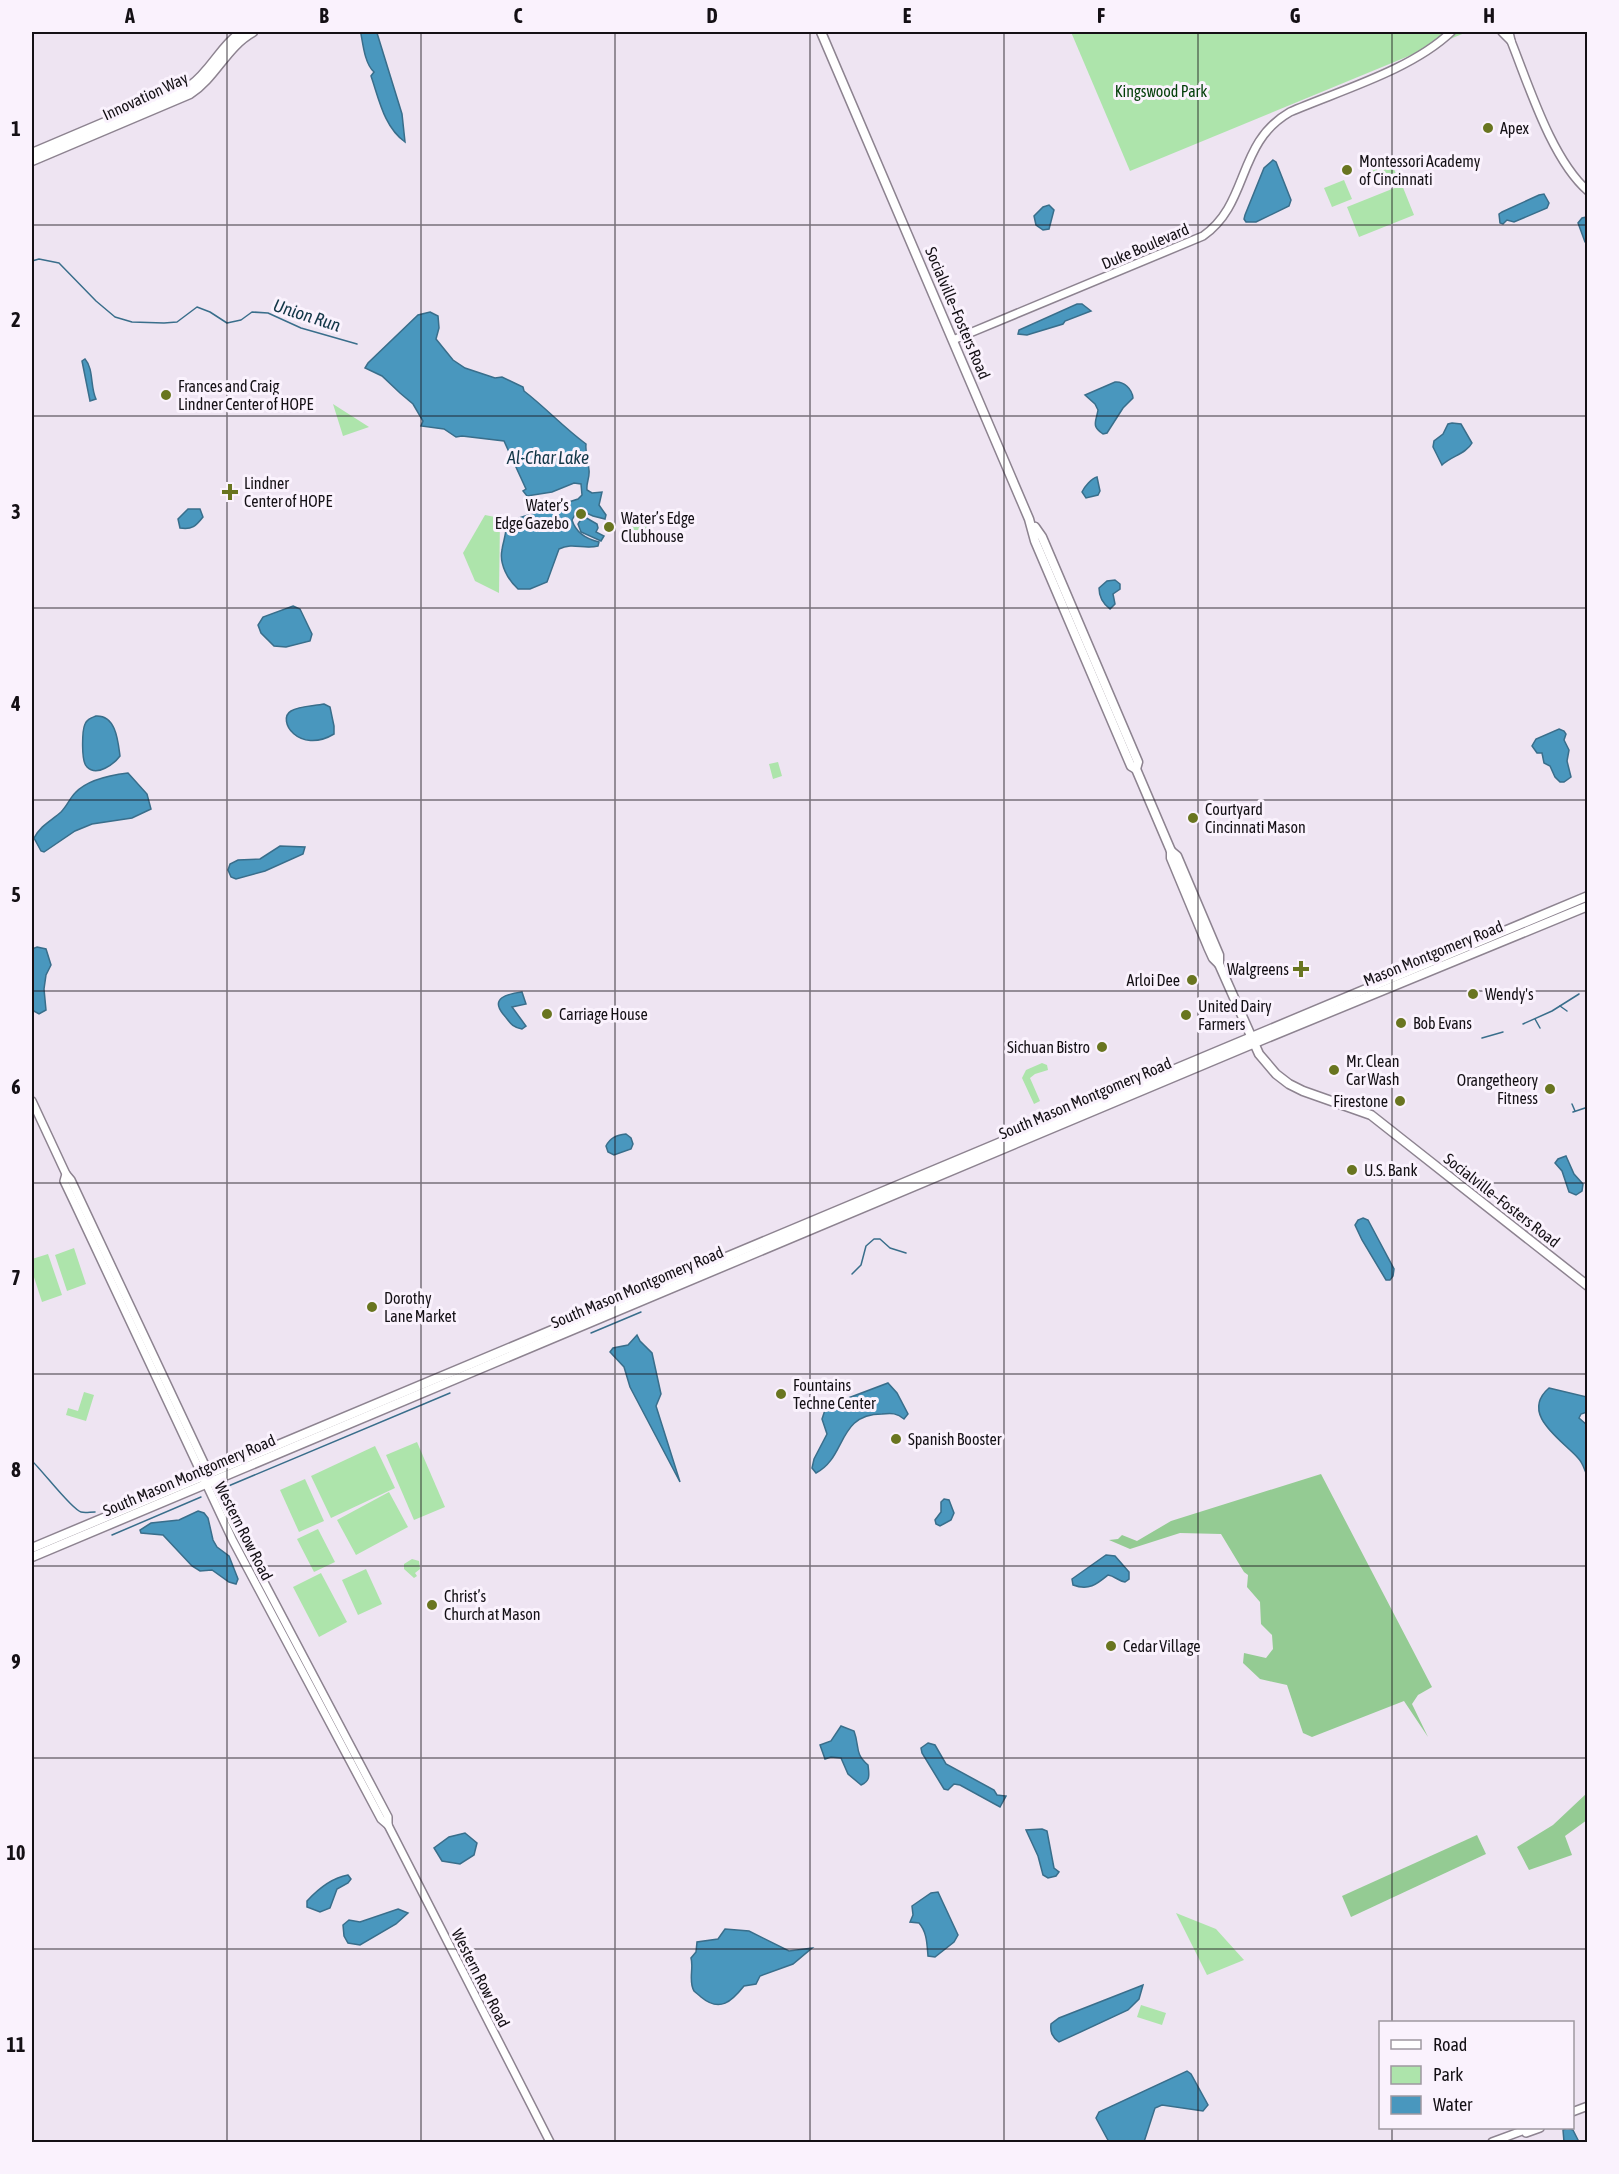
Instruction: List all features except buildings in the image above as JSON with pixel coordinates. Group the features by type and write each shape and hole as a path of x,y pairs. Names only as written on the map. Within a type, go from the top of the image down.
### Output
{"main road":[{"name":"Innovation Way","path":"32,153 190,86 206,73 228,43 241,32"},
{"name":"Innovation Way","path":"32,161 190,94 207,81 234,46 253,32"},
{"name":"Socialville–Fosters Road","path":"821,32 1029,519 1035,541 1131,766 1136,769 1171,851 1177,856 1252,1040 1269,1068 1289,1084 1371,1115 1380,1121 1426,1160 1587,1286"},
{"name":"Mason Montgomery Road","path":"1252,1040 1587,896"},
{"name":"Mason Montgomery Road","path":"1252,1040 1291,1028 1587,906"},
{"name":"South Mason Montgomery Road","path":"32,1557 207,1479 1252,1040"},
{"name":"South Mason Montgomery Road","path":"32,1548 207,1479"}],"street":[{"name":"Duke Boulevard","path":"953,340 1203,236 1223,217 1256,144 1273,123 1290,112 1409,62 1433,48 1451,32"},
{"path":"1502,32 1511,41"},
{"path":"1509,32 1560,156 1587,191"},
{"name":"Western Row Road","path":"32,1101 66,1174 71,1180 207,1479 337,1738 381,1819 388,1825 550,2142"},
{"path":"1492,2142 1525,2129"},
{"path":"1505,2142 1535,2129"}],"green space":[{"name":"Kingswood Park","path":"1071,32 1467,32 1130,171"},
{"path":"1385,156 1390,158 1397,177 1382,184 1375,180 1371,182 1366,170 1370,168 1371,171 1370,163"},
{"path":"1344,180 1352,199 1332,207 1324,188"},
{"path":"1402,185 1414,215 1359,237 1347,207"},
{"path":"333,404 369,427 343,436"},
{"path":"485,515 500,518 499,593 475,581 463,553"},
{"path":"649,515 653,526 630,536 626,525"},
{"path":"778,762 782,776 773,779 769,764"},
{"path":"1042,1063 1047,1065 1048,1070 1030,1078 1040,1101 1034,1104 1022,1078 1026,1070"},
{"path":"74,1248 86,1284 67,1291 55,1255"},
{"path":"48,1254 62,1295 42,1302 32,1271 32,1259"},
{"path":"84,1392 94,1395 86,1421 66,1415 68,1408 78,1411"},
{"path":"417,1442 445,1507 414,1520 386,1455"},
{"path":"375,1446 395,1488 331,1518 311,1476"},
{"path":"1321,1474 1432,1687 1418,1695 1412,1704 1428,1737 1404,1701 1312,1737 1303,1733 1287,1685 1260,1679 1243,1663 1244,1653 1266,1658 1273,1649 1272,1635 1261,1624 1260,1602 1247,1587 1248,1575 1221,1534 1180,1533 1130,1549 1109,1540 1118,1539 1122,1535 1137,1541 1171,1521"},
{"path":"305,1479 324,1521 299,1532 280,1490"},
{"path":"389,1492 408,1527 356,1555 337,1520"},
{"path":"318,1529 335,1562 314,1572 297,1539"},
{"path":"412,1559 419,1561 420,1569 415,1573 417,1576 414,1578 404,1569 404,1564"},
{"path":"366,1569 382,1604 358,1615 342,1580"},
{"path":"321,1573 347,1622 319,1637 293,1587"},
{"path":"1587,1793 1587,1820 1565,1836 1572,1855 1529,1870 1517,1847 1553,1825"},
{"path":"1477,1835 1486,1854 1351,1917 1342,1896"},
{"path":"1176,1913 1216,1929 1244,1960 1207,1975"},
{"path":"1141,2005 1166,2013 1162,2025 1137,2017"}],"water":[{"path":"363,32 377,33 402,114 405,142 392,129 383,112 371,76 374,72 365,54 361,34"},
{"path":"1273,160 1276,162 1291,200 1289,206 1256,222 1246,222 1245,215 1264,168"},
{"path":"1544,194 1549,203 1547,208 1514,222 1507,220 1503,224 1500,223 1499,214 1502,212"},
{"path":"1049,205 1054,210 1049,229 1043,230 1036,225 1034,216 1043,207"},
{"path":"1587,218 1587,243 1578,223"},
{"path":"1077,304 1082,304 1091,311 1065,321 1063,324 1027,335 1018,334 1019,330"},
{"name":"Al-Char Lake","path":"430,312 438,316 439,328 436,339 453,360 465,368 495,378 502,377 523,387 524,391 586,444 589,473 587,490 592,493 602,492 599,505 606,515 605,519 582,511 576,513 572,520 579,532 599,542 598,546 569,546 559,549 547,582 530,589 518,589 505,571 501,555 506,527 519,518 578,499 582,495 581,484 574,483 552,492 527,496 504,441 456,437 444,429 421,426 423,421 413,404 382,376 365,368 418,315"},
{"path":"85,359 90,368 96,399 90,401 82,361"},
{"path":"1115,382 1127,386 1133,398 1123,408 1107,433 1103,434 1096,426 1098,410 1085,395"},
{"path":"1448,424 1461,424 1472,443 1466,450 1442,465 1433,447 1434,441 1443,434"},
{"path":"1097,477 1100,491 1098,495 1086,498 1083,490"},
{"path":"188,509 200,509 203,517 193,527 180,528 178,519"},
{"path":"583,516 597,524 596,532 604,536 601,541 581,532 578,524"},
{"path":"1115,580 1120,584 1120,589 1113,594 1115,604 1110,609 1102,600 1099,588 1107,581"},
{"path":"293,606 300,609 312,634 310,641 286,647 274,646 261,633 258,625 263,617"},
{"path":"324,704 330,707 334,734 310,741 294,734 289,728 286,721 291,711"},
{"path":"96,716 103,717 112,724 117,736 120,756 110,766 96,771 91,770 85,764 83,733 88,720"},
{"path":"1559,729 1566,734 1564,740 1569,750 1567,761 1571,777 1564,782 1560,782 1555,777 1550,766 1544,763 1542,753 1537,753 1532,746 1536,739"},
{"path":"128,773 147,794 151,809 132,818 92,824 75,831 44,852 41,851 34,838 43,826 61,812 80,788 100,779"},
{"path":"280,846 305,847 303,854 265,871 236,879 231,877 228,870 230,864 238,860 260,859"},
{"path":"37,947 46,949 51,965 46,975 44,989 46,1010 39,1014 32,1010 32,949"},
{"path":"522,992 526,1004 512,1007 526,1026 522,1029 511,1024 499,1009 498,1004 506,996"},
{"path":"626,1134 631,1138 633,1144 631,1149 614,1155 608,1152 606,1146 609,1141 616,1136"},
{"path":"1566,1156 1574,1174 1583,1184 1582,1191 1576,1195 1569,1192 1562,1171 1555,1163"},
{"path":"1363,1218 1368,1220 1394,1269 1390,1280 1386,1280 1355,1225"},
{"path":"637,1335 652,1353 661,1394 656,1406 680,1482 630,1387 624,1367 610,1352 613,1348 628,1345"},
{"path":"888,1383 897,1393 908,1414 904,1419 889,1414 868,1416 857,1421 826,1466 816,1473 812,1468 814,1459 827,1434 822,1419 825,1410 835,1403"},
{"path":"1549,1388 1587,1397 1587,1412 1581,1414 1579,1418 1587,1425 1587,1475 1580,1460 1554,1435 1541,1417 1539,1407 1541,1398"},
{"path":"944,1499 949,1500 954,1513 951,1520 940,1526 935,1520 941,1512 941,1502"},
{"path":"198,1511 204,1513 208,1518 217,1547 229,1556 238,1579 236,1584 212,1570 200,1571 192,1566 163,1535 141,1533 140,1530 151,1523 179,1520"},
{"path":"1106,1555 1115,1556 1129,1572 1129,1579 1125,1582 1108,1575 1088,1587 1073,1585 1072,1579"},
{"path":"841,1726 854,1731 859,1753 868,1765 868,1779 861,1785 848,1774 841,1758 825,1759 820,1745 831,1741"},
{"path":"928,1743 935,1745 946,1764 994,1790 997,1795 1006,1796 1000,1807 960,1785 954,1784 948,1790 944,1789 922,1753 921,1748"},
{"path":"1026,1830 1047,1831 1054,1868 1059,1872 1056,1876 1048,1878 1043,1875 1038,1856"},
{"path":"465,1833 477,1843 474,1855 460,1864 442,1861 434,1848 449,1837"},
{"path":"348,1875 351,1879 337,1889 330,1908 320,1912 307,1907 307,1901 320,1888 330,1881"},
{"path":"938,1892 958,1935 954,1942 935,1957 928,1956 922,1927 919,1923 910,1922 913,1915 912,1906 931,1893"},
{"path":"398,1909 408,1913 396,1924 360,1945 348,1943 344,1936 343,1925 349,1920 360,1922"},
{"path":"725,1929 749,1931 789,1951 812,1948 793,1964 760,1976 756,1984 744,1986 725,2003 714,2004 708,2002 692,1987 691,1958 696,1952 697,1942 718,1939"},
{"path":"1143,1985 1139,1999 1128,2010 1059,2042 1053,2036 1051,2024 1059,2018"},
{"path":"1187,2071 1191,2074 1208,2105 1203,2111 1162,2105 1155,2108 1144,2142 1109,2142 1096,2118 1099,2112"},
{"path":"1563,2130 1573,2130 1579,2142 1564,2142"}],"waterway":[{"name":"Union Run","path":"32,261 39,259 59,263 115,317 132,322 177,322 197,307 227,323 241,320 252,312 268,313 301,328 357,344"},
{"path":"1523,1024 1552,1011 1579,994"},
{"path":"1560,1006 1567,1011"},
{"path":"1535,1019 1540,1028"},
{"path":"1482,1038 1503,1032"},
{"path":"1572,1104 1575,1111"},
{"path":"1573,1112 1588,1107"},
{"path":"852,1274 861,1265 866,1246 874,1239 880,1239 890,1248 906,1253"},
{"path":"591,1333 641,1312"},
{"path":"226,1487 450,1393"},
{"path":"32,1461 77,1510 95,1512"},
{"path":"112,1535 201,1497"}],"place":[{"name":"Apex","path":"1488,128"},
{"name":"Montessori Academy of Cincinnati","path":"1347,170"},
{"name":"Frances and Craig Lindner Center of HOPE","path":"166,395"},
{"name":"Lindner Center of HOPE","path":"230,492"},
{"name":"Water’s Edge Gazebo","path":"581,514"},
{"name":"Water’s Edge Clubhouse","path":"609,527"},
{"name":"Courtyard Cincinnati Mason","path":"1193,818"},
{"name":"Walgreens","path":"1301,969"},
{"name":"Arloi Dee","path":"1192,980"},
{"name":"Wendy's","path":"1473,994"},
{"name":"Carriage House","path":"547,1014"},
{"name":"United Dairy Farmers","path":"1186,1015"},
{"name":"Bob Evans","path":"1401,1023"},
{"name":"Sichuan Bistro","path":"1102,1047"},
{"name":"Mr. Clean Car Wash","path":"1334,1070"},
{"name":"Orangetheory Fitness","path":"1550,1089"},
{"name":"Firestone","path":"1400,1101"},
{"name":"U.S. Bank","path":"1352,1170"},
{"name":"Dorothy Lane Market","path":"372,1307"},
{"name":"Fountains Techne Center","path":"781,1394"},
{"name":"Spanish Booster","path":"896,1439"},
{"name":"Christ’s Church at Mason","path":"432,1605"},
{"name":"Cedar Village","path":"1111,1646"}]}
